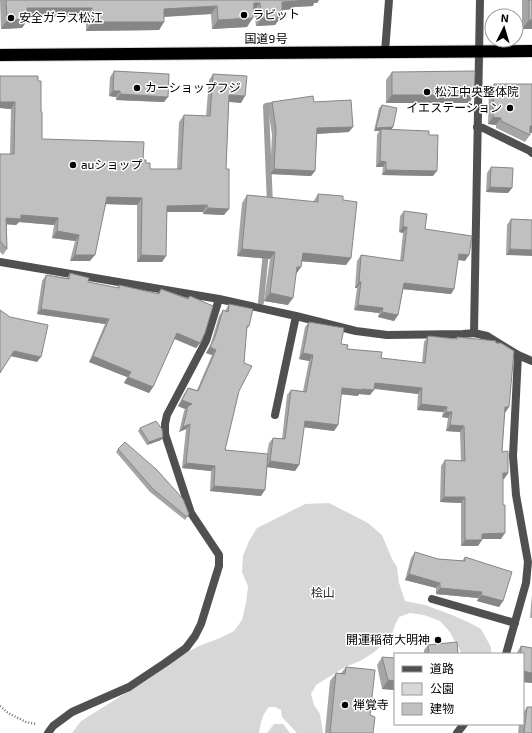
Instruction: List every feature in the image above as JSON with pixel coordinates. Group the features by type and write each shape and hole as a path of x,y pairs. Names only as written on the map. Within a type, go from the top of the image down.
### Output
{"highway":[{"name":"国道9号","path":"0,55 532,51"}],"street":[{"path":"385,52 389,0"},
{"path":"474,333 480,0"},
{"path":"477,127 483,128 532,153"},
{"path":"0,262 219,299 356,331 386,336 474,333 487,336 518,355 532,361"},
{"path":"48,733 53,726 72,712 129,687 165,663 186,648 195,636 201,624 219,566 219,555 191,513 165,434 164,424 167,415 206,341 219,299"},
{"path":"276,415 296,316"},
{"path":"506,653 526,583 528,562 528,546 516,494 513,456 518,355"},
{"path":"432,599 515,623"},
{"path":"457,733 463,725"}],"path":[{"path":"0,706 8,713 26,722 53,726"}],"green space":[{"name":"桧山","path":"329,503 368,523 382,535 397,567 399,583 405,601 425,605 452,615 481,629 491,647 491,653 461,653 449,631 440,621 424,615 410,613 399,617 391,637 373,653 360,661 345,667 316,685 311,694 314,705 320,714 323,733 297,733 282,717 281,710 275,707 269,707 263,716 259,733 72,733 81,721 150,678 182,655 234,631 242,620 246,603 248,586 242,572 243,556 249,541 257,528 305,504"},
{"path":"274,724 283,724 290,733 267,733"}],"building":[{"path":"6,0 298,1 282,2 281,17 262,18 260,3 254,3 253,18 218,20 217,6 164,9 164,22 92,22 92,8 27,8 28,19 7,20"},
{"path":"529,0 532,0 532,20 529,20"},
{"name":"カーショップフジ","path":"114,71 169,74 168,97 120,94 120,91 113,91"},
{"path":"475,71 474,95 392,95 392,72"},
{"path":"213,74 247,76 245,96 229,95 226,169 229,169 229,209 208,208 207,205 167,206 166,256 141,255 142,198 107,197 95,255 75,255 79,235 57,231 58,218 21,215 21,219 6,218 7,249 0,241 0,154 14,154 15,102 0,102 0,76 38,76 38,81 41,81 42,139 144,142 143,160 146,160 146,163 150,163 150,169 181,169 184,115 210,116"},
{"name":"イエステーション","path":"494,84 532,84 532,126 530,126 530,135 501,121 501,118 493,117"},
{"path":"313,96 314,102 351,100 353,127 317,128 315,171 274,169 276,129 272,102"},
{"path":"382,105 397,108 393,127 376,128"},
{"path":"381,129 429,131 429,135 438,135 437,171 386,170 386,162 380,161"},
{"path":"491,167 513,168 512,188 490,187"},
{"path":"318,194 343,196 343,200 357,202 351,258 303,253 301,267 297,267 293,298 270,293 275,252 242,249 247,195 318,202"},
{"path":"404,211 427,214 425,229 472,236 469,255 459,254 454,289 404,283 398,315 382,312 383,308 358,305 361,282 359,282 361,255 403,261 407,227 403,227"},
{"path":"511,219 532,220 532,250 510,249"},
{"path":"70,273 89,278 88,282 119,288 119,285 159,294 161,289 188,299 190,296 213,306 205,333 200,343 177,333 153,387 128,377 131,372 93,356 109,319 41,309 46,275 69,279"},
{"path":"229,304 253,309 249,326 247,326 244,363 252,366 239,391 225,450 268,454 265,490 214,486 215,466 186,463 190,424 183,427 188,406 192,404 182,400 188,388 198,391 216,350 210,347 215,337 223,310 228,312"},
{"path":"0,310 10,317 48,325 41,357 14,351 0,373"},
{"path":"309,322 344,328 341,344 348,345 347,349 382,352 381,358 425,363 428,336 496,341 496,343 501,343 514,351 509,407 505,407 502,452 508,451 508,473 503,473 505,533 482,534 482,540 465,540 465,497 444,497 445,460 465,461 464,426 450,425 452,412 446,412 447,407 421,404 422,388 375,383 374,390 342,388 338,425 305,421 299,465 270,461 273,438 285,439 291,390 306,392 313,355 303,353"},
{"path":"156,421 162,429 163,437 149,442 140,428"},
{"path":"125,442 157,470 183,499 189,514 187,517 153,489 118,449"},
{"path":"415,552 438,559 465,561 465,557 512,572 503,601 481,595 482,592 440,588 440,583 409,574"},
{"path":"457,642 458,653 429,653 428,645"},
{"path":"521,646 532,648 532,673 524,671 524,653 521,653"},
{"path":"382,657 394,658 394,681 388,680"},
{"name":"禅覚寺","path":"346,667 375,670 370,715 375,717 373,733 330,733 336,673 345,674"},
{"path":"527,707 532,707 532,733 524,733"}],"waterway":[{"path":"270,205 266,106 278,104"},
{"path":"261,302 266,252"}],"place":[{"name":"ラビット","path":"244,15"},
{"name":"安全ガラス松江","path":"11,18"},
{"name":"カーショップフジ","path":"137,88"},
{"name":"松江中央整体院","path":"427,92"},
{"name":"イエステーション","path":"510,108"},
{"name":"auショップ","path":"73,165"},
{"name":"開運稲荷大明神","path":"438,640"},
{"name":"禅覚寺","path":"345,705"}]}
